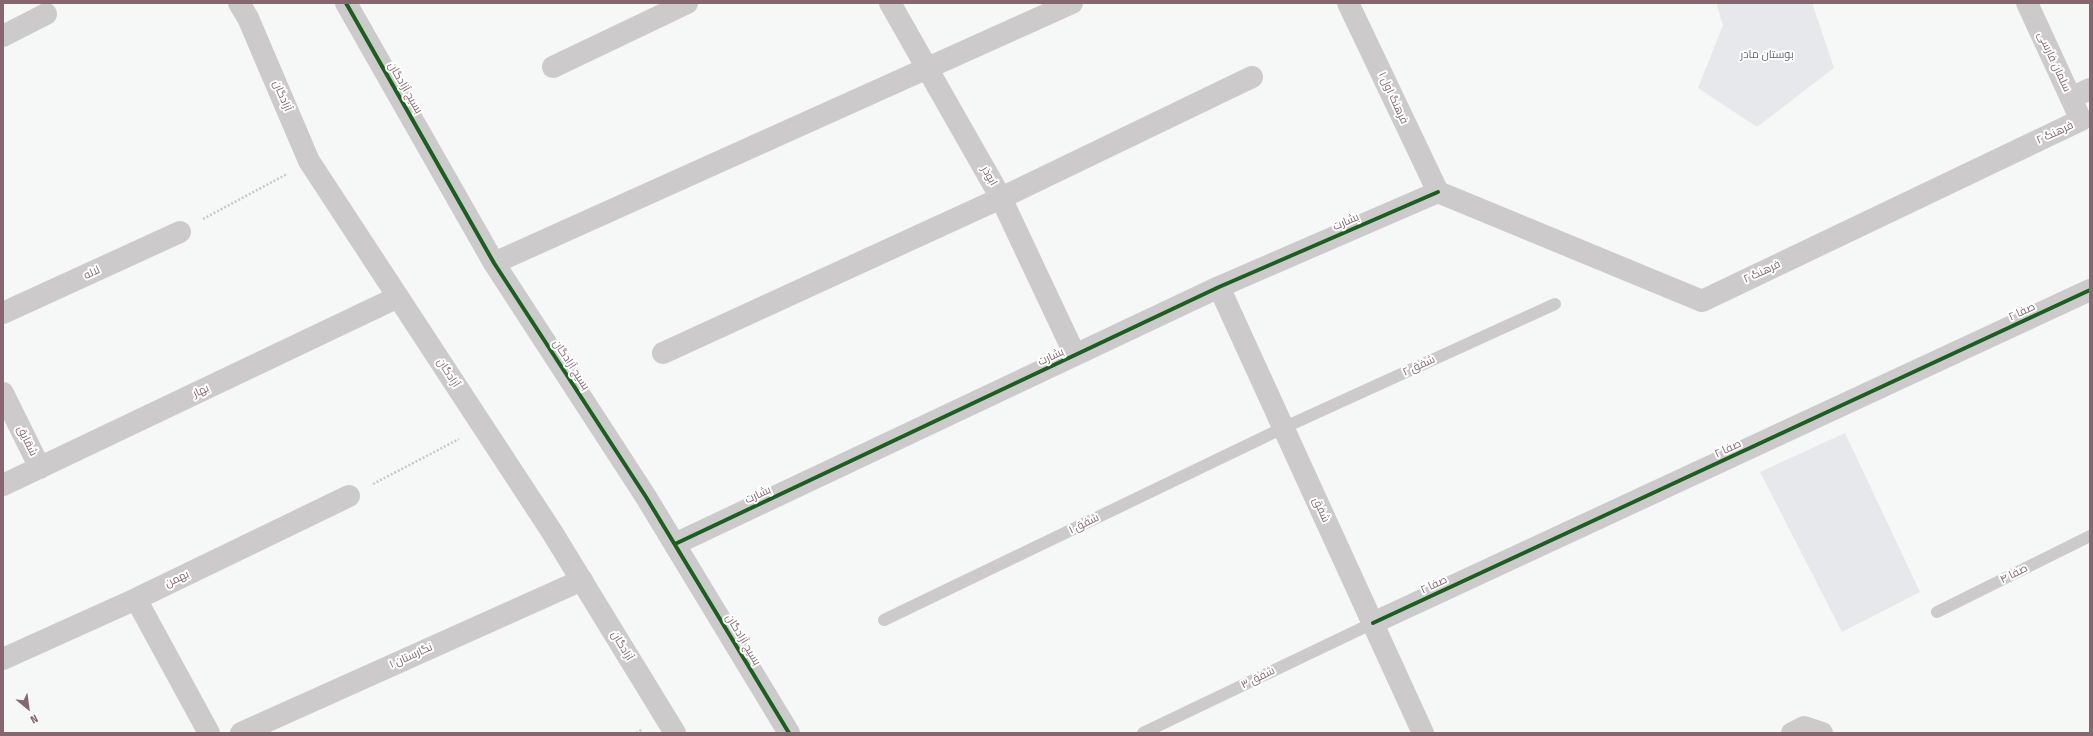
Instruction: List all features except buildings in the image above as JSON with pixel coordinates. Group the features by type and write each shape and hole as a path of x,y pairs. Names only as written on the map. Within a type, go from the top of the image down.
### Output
{"street":[{"name":"آزادگان","path":"239,3 248,18 309,161 582,580 675,733"},
{"name":"بسیج آزادگان","path":"346,3 494,263 675,544 788,733"},
{"path":"553,66 687,3"},
{"name":"ابوذر","path":"890,3 1001,198 1075,355"},
{"path":"494,263 1072,3"},
{"name":"فرهنگ اول ۱","path":"1348,3 1438,192"},
{"name":"سلمان فارسی","path":"2027,3 2071,98 2085,122"},
{"path":"3,36 46,14"},
{"path":"663,353 1001,198 1252,77"},
{"path":"2071,98 2090,89"},
{"name":"فرهنگ ۲","path":"1438,192 1702,301 2085,122"},
{"name":"بشارت","path":"675,544 1219,287 1438,192"},
{"name":"لاله","path":"3,313 180,232"},
{"name":"شفق","path":"1219,287 1423,733"},
{"name":"صفا ۲","path":"1373,623 2090,290"},
{"name":"بهار","path":"3,485 398,297"},
{"name":"شقایق","path":"3,393 40,468"},
{"name":"بهمن","path":"3,659 136,599 349,496"},
{"name":"نگارستان ۱","path":"241,733 582,580"},
{"path":"136,599 209,733"},
{"path":"1792,733 1804,727 1822,733"}],"lane":[{"name":"شفق ۲","path":"1283,428 1555,304"},
{"name":"شفق ۱","path":"884,620 1283,428"},
{"name":"صفا ۴","path":"1937,612 2090,536"},
{"name":"شفق ۳","path":"1143,733 1373,623"}],"path":[{"path":"180,232 309,161"},
{"path":"349,496 483,426"}],"green space":[{"name":"بوستان مادر","path":"1716,3 1812,3 1834,68 1757,127 1698,88 1723,25"},
{"path":"1845,433 1920,592 1842,632 1760,472"}],"cycle path":[{"path":"346,3 494,263 646,497 789,733"},
{"path":"675,544 1219,287 1438,192"},
{"path":"1373,623 2090,290"}]}
